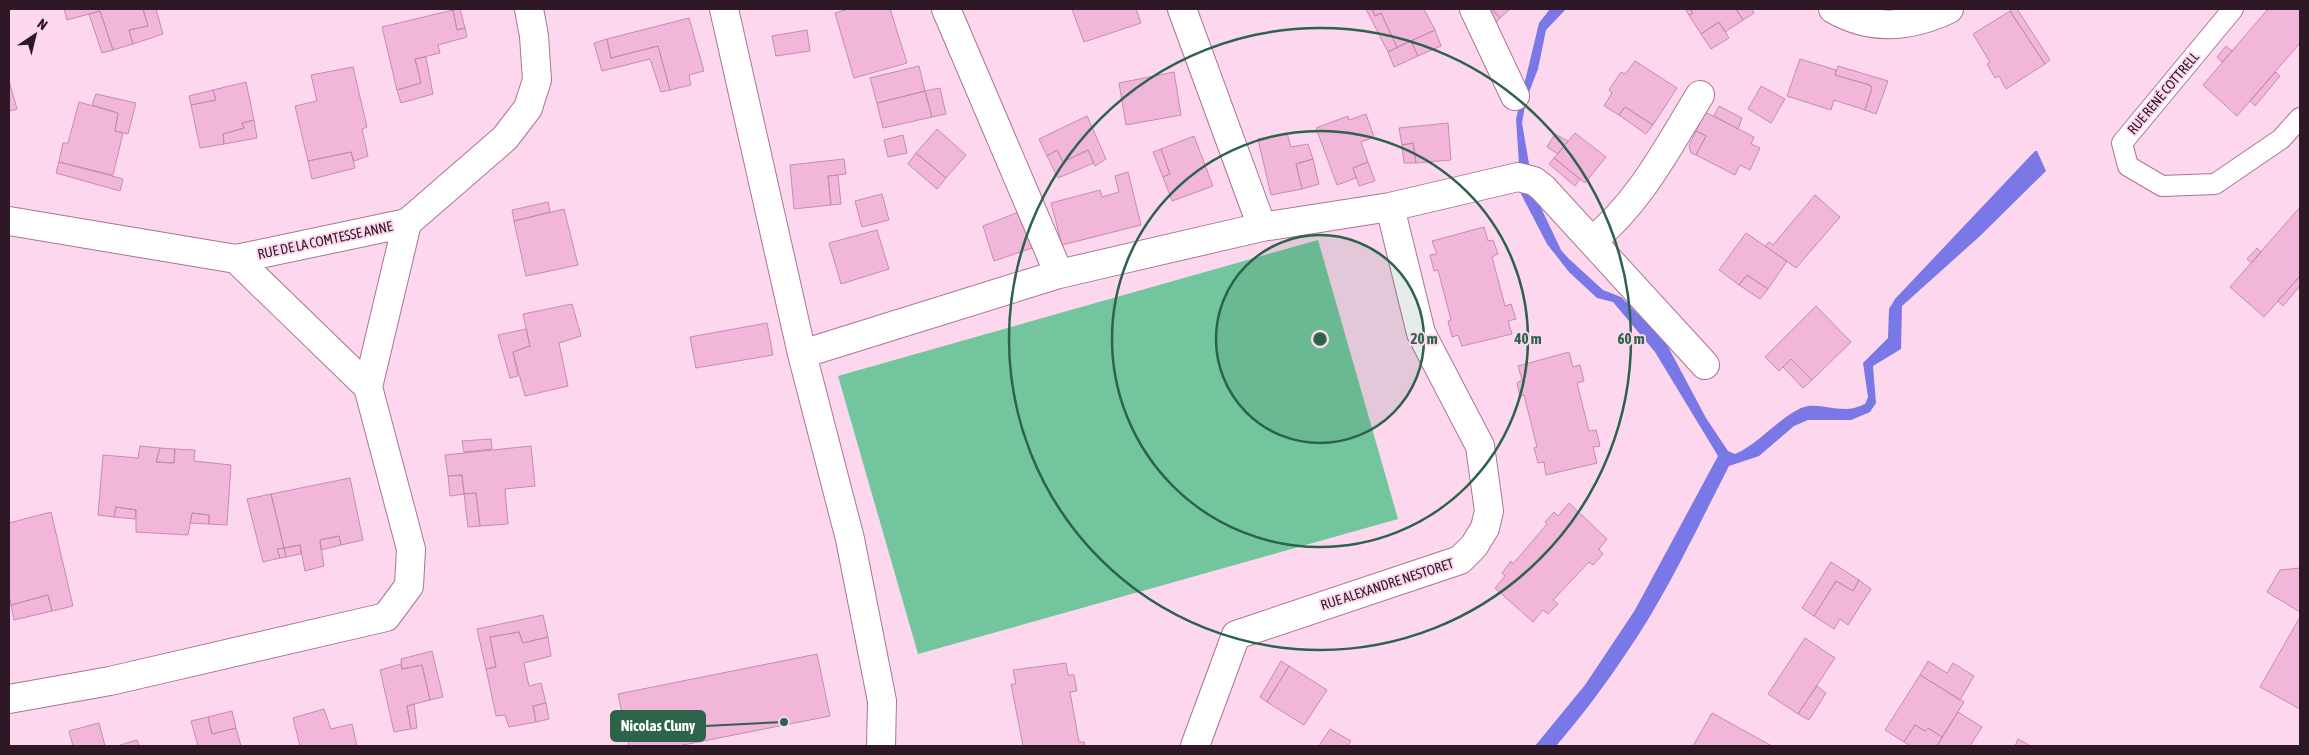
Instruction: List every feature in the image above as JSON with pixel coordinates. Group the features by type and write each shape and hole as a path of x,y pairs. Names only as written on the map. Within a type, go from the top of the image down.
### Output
{"street":[{"name":"RUE DE LA COMTESSE ANNE","path":"9,221 236,259 407,223 505,138 528,108 537,80 534,36 529,9"},
{"path":"724,9 802,354 850,539 882,701 881,746"},
{"path":"946,9 1059,274"},
{"path":"1182,9 1262,228"},
{"path":"1474,9 1515,96"},
{"path":"1833,9 1844,15 1873,24 1911,24 1948,9"},
{"path":"1592,241 1610,227 1635,199 1700,95"},
{"path":"802,354 1059,274 1262,228 1390,207 1518,177 1534,181 1543,188 1705,365"},
{"name":"RUE ALEXANDRE NESTORET","path":"1195,746 1236,635 1460,560 1474,546 1485,528 1489,511 1480,446 1421,334 1390,207"},
{"path":"9,700 110,681 386,617 409,586 411,549 368,387 407,223"},
{"path":"236,259 368,387"}],"lane":[{"name":"RUE RENÉ COTTRELL","path":"2233,9 2122,143 2128,166 2162,186 2215,184 2281,139 2300,118"}],"green space":[{"path":"1318,240 1398,519 918,654 838,376"}],"shaded area":[{"path":"1550,9 1566,9 1546,30 1538,69 1526,100 1522,123 1534,193 1561,250 1568,258 1603,290 1621,297 1665,341 1706,418 1728,451 1735,454 1752,444 1801,408 1818,406 1849,409 1865,404 1868,397 1863,363 1888,338 1889,309 1895,299 2035,151 2037,151 2046,171 1980,236 1902,306 1901,349 1873,366 1876,403 1870,412 1851,420 1808,420 1794,426 1759,456 1729,466 1668,584 1642,630 1619,664 1556,746 1535,746 1585,685 1635,610 1718,456 1655,352 1613,302 1597,298 1569,272 1547,244 1521,194 1516,119 1539,23"}],"building":[{"path":"64,9 143,9 148,26 129,30 133,44 113,50 100,11 67,20"},
{"path":"143,9 156,9 163,34 133,44 129,30 148,26"},
{"path":"460,9 465,28 457,30 453,10"},
{"path":"848,9 890,9 907,63 854,78 835,13"},
{"path":"1072,9 1136,9 1141,23 1084,42"},
{"path":"1366,9 1372,9 1375,16 1381,13 1397,47 1388,52"},
{"path":"1372,9 1424,9 1435,30 1397,47 1381,13 1375,16"},
{"path":"1485,9 1492,9 1500,18 1497,22"},
{"path":"1492,9 1510,9 1500,18"},
{"path":"1685,9 1690,9 1693,13 1689,15"},
{"path":"1690,9 1736,9 1743,20 1725,32 1719,22 1701,34 1689,15 1693,13"},
{"path":"1736,9 1752,9 1754,13 1743,20"},
{"path":"2017,9 2050,60 2045,64 2010,11"},
{"path":"2268,9 2300,9 2300,43 2237,116 2203,85"},
{"path":"453,10 457,30 465,28 467,37 438,45 440,53 415,59 421,83 397,90 382,27"},
{"path":"100,11 113,50 102,53 89,14"},
{"path":"2010,11 2045,64 2006,89 1999,76 1995,78 1987,64 1990,62 1973,34"},
{"path":"689,18 704,71 689,75 691,85 670,90 658,46 611,58 607,39"},
{"path":"1719,22 1729,38 1711,49 1701,34"},
{"path":"807,30 810,51 776,56 772,36"},
{"path":"1435,30 1441,46 1418,56 1411,41"},
{"path":"607,39 611,58 658,46 670,90 661,92 650,59 602,71 594,43"},
{"path":"1411,41 1418,56 1394,67 1388,52"},
{"path":"2226,46 2232,51 2222,62 2217,57"},
{"path":"426,57 433,94 401,103 397,90 421,83 415,59"},
{"path":"1800,59 1836,70 1835,75 1870,85 1872,88 1865,110 1834,100 1831,110 1787,96"},
{"path":"1635,61 1677,88 1653,125 1625,107 1619,115 1604,106 1612,93 1609,90 1621,72 1625,74"},
{"path":"919,66 925,91 877,103 870,78"},
{"path":"1838,66 1888,81 1876,114 1865,110 1872,88 1870,85 1835,75"},
{"path":"353,67 367,127 362,129 368,156 354,161 351,152 308,161 295,106 317,101 311,75"},
{"path":"1174,72 1181,115 1126,125 1119,83"},
{"path":"2276,72 2280,76 2255,106 2250,101"},
{"path":"9,81 17,109 9,111"},
{"path":"246,82 254,120 242,123 244,128 223,134 224,144 200,148 191,105 216,100 213,90"},
{"path":"1761,86 1785,99 1771,123 1748,109"},
{"path":"940,88 946,114 932,117 925,91"},
{"path":"213,90 216,100 191,105 189,96"},
{"path":"925,91 932,117 883,128 877,103"},
{"path":"96,94 136,103 128,134 115,131 118,113 92,105"},
{"path":"79,102 118,113 115,131 123,133 113,175 59,162 63,143 68,143"},
{"path":"1719,106 1742,118 1738,129 1714,116"},
{"path":"1625,107 1653,125 1646,134 1619,115"},
{"path":"1705,112 1754,137 1751,144 1760,148 1750,170 1740,165 1735,175 1696,155 1706,136 1696,131"},
{"path":"1366,114 1374,137 1361,142 1368,162 1353,168 1356,178 1337,185 1316,128 1348,116 1349,120"},
{"path":"1087,116 1106,159 1095,166 1088,150 1063,162 1057,150 1047,156 1039,139"},
{"path":"254,120 257,138 224,144 223,134 244,128 242,123"},
{"path":"1448,123 1451,160 1416,163 1413,143 1402,145 1399,128"},
{"path":"937,129 966,155 946,178 916,153"},
{"path":"1696,131 1706,136 1696,155 1691,153 1689,146"},
{"path":"1287,133 1291,147 1308,144 1313,159 1296,164 1302,189 1271,195 1258,139"},
{"path":"1575,133 1606,157 1585,183 1554,158"},
{"path":"1555,134 1568,141 1558,154 1547,147"},
{"path":"903,135 907,153 888,157 884,140"},
{"path":"1194,136 1213,186 1172,201 1163,177 1170,174 1161,149"},
{"path":"1413,143 1416,163 1404,163 1402,145"},
{"path":"1161,149 1170,174 1163,177 1153,152"},
{"path":"1057,150 1063,162 1088,150 1094,163 1058,178 1047,156"},
{"path":"351,152 355,168 312,179 308,161"},
{"path":"916,153 946,178 937,189 908,164"},
{"path":"1554,158 1580,179 1575,186 1549,164"},
{"path":"844,159 846,174 828,176 831,205 794,209 790,165"},
{"path":"1313,159 1319,184 1302,189 1296,164"},
{"path":"59,162 123,179 120,191 56,173"},
{"path":"1368,162 1375,181 1359,186 1353,168"},
{"path":"1128,172 1141,225 1062,245 1051,203 1100,190 1102,197 1119,192 1115,176"},
{"path":"838,175 841,204 831,205 828,176"},
{"path":"882,194 889,220 862,227 855,201"},
{"path":"1815,195 1840,217 1796,268 1765,246 1769,242 1773,245"},
{"path":"548,202 550,212 514,221 512,210"},
{"path":"2300,207 2300,276 2264,317 2230,287"},
{"path":"564,209 578,265 526,276 514,221"},
{"path":"1019,212 1032,248 994,261 983,226"},
{"path":"1484,227 1488,241 1493,240 1498,254 1492,257 1505,306 1511,304 1516,319 1508,321 1512,334 1462,346 1458,335 1452,337 1448,321 1451,320 1438,270 1434,271 1430,255 1437,254 1432,241"},
{"path":"877,230 889,269 841,284 829,243"},
{"path":"1746,233 1787,261 1768,289 1747,275 1739,285 1719,270"},
{"path":"2257,248 2261,252 2252,263 2247,259"},
{"path":"1747,275 1768,289 1760,299 1739,285"},
{"path":"2300,276 2300,286 2283,306 2278,301"},
{"path":"572,304 581,336 559,343 568,386 525,396 513,352 530,346 523,314"},
{"path":"1816,306 1851,342 1812,380 1791,359 1779,371 1765,357"},
{"path":"767,323 773,355 696,368 690,337"},
{"path":"526,329 530,346 513,352 518,376 510,378 498,335"},
{"path":"1569,352 1573,367 1580,365 1584,381 1577,383 1589,431 1596,430 1600,446 1593,447 1597,463 1546,475 1544,462 1538,463 1534,448 1537,447 1524,395 1520,396 1517,383 1522,380 1518,366"},
{"path":"1791,359 1812,380 1803,388 1783,367"},
{"path":"491,439 492,449 464,452 462,441"},
{"path":"140,446 160,448 156,462 174,463 175,449 195,450 194,461 231,465 227,525 209,524 209,515 192,513 188,535 136,532 136,510 116,507 114,517 98,515 103,455 138,458"},
{"path":"531,446 535,486 505,489 508,524 480,526 476,493 464,494 462,475 448,476 445,455"},
{"path":"160,448 175,449 174,463 156,462"},
{"path":"462,475 464,494 450,496 448,476"},
{"path":"350,478 363,540 341,545 339,536 320,540 324,566 305,571 300,545 284,548 271,494"},
{"path":"476,493 480,526 468,527 464,494"},
{"path":"271,494 284,548 277,549 280,558 263,562 247,499"},
{"path":"1569,503 1607,539 1599,549 1603,554 1593,565 1589,562 1553,600 1558,604 1548,614 1543,610 1533,622 1495,588 1505,576 1502,573 1511,561 1513,564 1547,524 1545,522 1554,512 1558,516"},
{"path":"116,507 136,510 135,519 114,517"},
{"path":"51,512 73,606 52,611 48,595 11,605 9,596 9,523"},
{"path":"192,513 209,515 209,524 190,523"},
{"path":"339,536 341,545 321,550 320,540"},
{"path":"300,545 301,554 286,557 284,548"},
{"path":"284,548 286,557 280,558 277,549"},
{"path":"1831,562 1859,580 1853,591 1836,581 1814,616 1802,608"},
{"path":"2300,568 2300,612 2267,592 2280,570"},
{"path":"1859,580 1871,589 1848,625 1840,619 1834,629 1814,616 1836,581 1853,591"},
{"path":"48,595 52,611 14,620 11,605"},
{"path":"543,615 548,637 523,643 519,632 490,637 496,667 486,669 477,629"},
{"path":"2300,617 2300,709 2260,687"},
{"path":"519,632 523,643 548,637 551,656 524,663 529,686 541,683 546,703 533,706 536,722 509,727 505,715 496,716 486,669 496,667 490,637"},
{"path":"1805,638 1835,658 1798,714 1768,694"},
{"path":"432,651 443,697 430,700 422,665 402,669 401,659"},
{"path":"817,654 830,716 678,746 629,746 618,694"},
{"path":"1281,661 1289,666 1267,702 1260,697"},
{"path":"1928,661 1947,673 1953,663 1974,676 1960,700 1920,675"},
{"path":"1066,663 1068,675 1074,675 1077,691 1070,692 1079,742 1084,742 1085,746 1023,746 1011,684 1016,684 1013,670"},
{"path":"401,664 402,669 422,665 430,700 407,706 411,729 394,732 380,670"},
{"path":"1289,666 1327,690 1304,725 1267,702"},
{"path":"1920,675 1964,702 1942,737 1928,728 1925,731 1915,725 1904,742 1885,730"},
{"path":"1817,686 1826,693 1809,720 1798,714"},
{"path":"546,703 549,719 536,722 533,706"},
{"path":"414,704 417,728 411,729 407,706"},
{"path":"324,709 331,729 352,724 357,746 300,746 293,718"},
{"path":"232,711 236,728 212,734 208,717"},
{"path":"1958,712 1982,727 1970,746 1937,746"},
{"path":"1712,713 1772,746 1693,746"},
{"path":"208,717 212,734 236,728 241,746 198,746 191,721"},
{"path":"99,723 105,746 73,746 69,731"},
{"path":"1915,725 1925,731 1928,728 1942,737 1937,746 1911,746 1904,742"},
{"path":"1330,729 1351,741 1347,746 1319,746"},
{"path":"2018,739 2031,746 2015,746"},
{"path":"137,740 139,746 117,746"}],"place":[{"name":"Nicolas Cluny","path":"784,722"}]}
